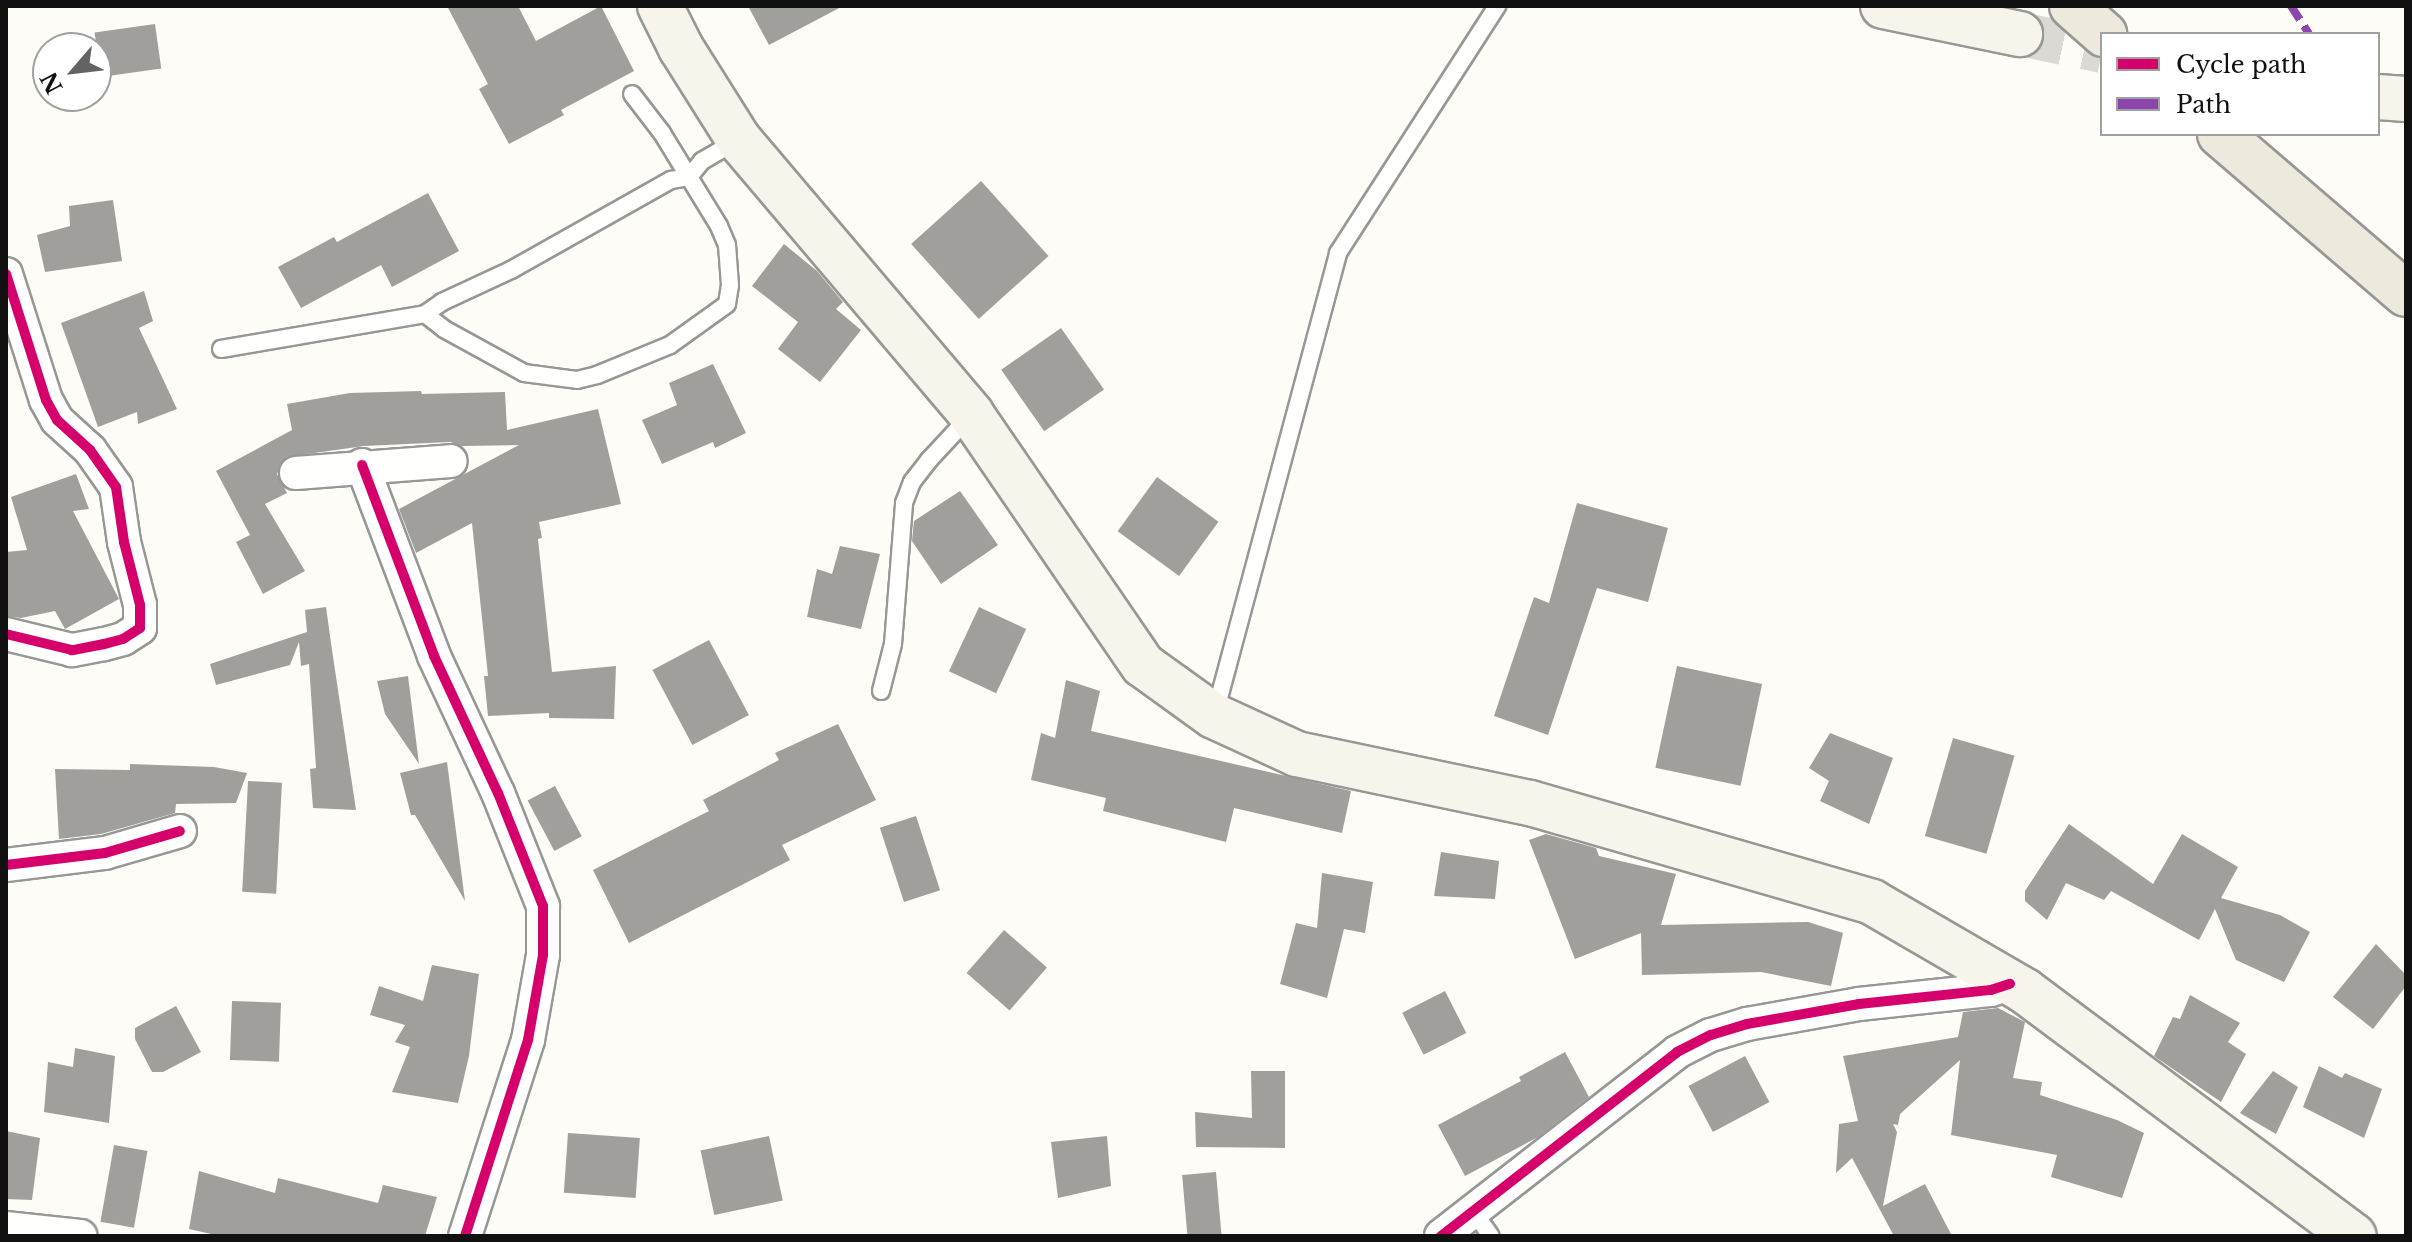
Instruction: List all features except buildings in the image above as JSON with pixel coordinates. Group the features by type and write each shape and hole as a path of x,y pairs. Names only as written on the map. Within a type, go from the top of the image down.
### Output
{"main road":[{"path":"660,6 681,48 739,140 971,414 1143,665 1214,716 1297,754 1530,803 1872,902 2025,991 2354,1236"},
{"path":"1883,6 2020,34"},
{"path":"2072,6 2102,32"},
{"path":"2380,97 2406,99"},
{"path":"2222,136 2406,294"}],"street":[{"path":"6,274 46,400 57,420 90,450 116,487 124,542 140,605 140,628 123,639 72,650 6,634"},
{"path":"296,473 362,465 451,461"},
{"path":"362,465 434,656 498,793 543,906 543,955 528,1040 465,1236"},
{"path":"6,865 105,853 180,831"},
{"path":"1441,1236 1482,1224 1677,1052 1711,1035 1747,1024 1859,1004 1991,990 2010,984"},
{"path":"6,1228 81,1236"}],"lane":[{"path":"1214,716 1338,253 1497,6"},
{"path":"425,314 524,373 577,380 670,345 727,304 730,285 727,245 719,226 632,94"},
{"path":"221,349 331,333 425,314 442,302 511,270 671,180 689,177 702,161 739,140"},
{"path":"881,691 893,644 904,503 912,482 971,414"}],"tunnel":[{"path":"2020,34 2100,51"}],"marked path":[{"path":"2291,6 2308,32"}],"cycle path":[{"path":"6,274 46,400 57,420 90,450 116,487 124,542 140,605 140,628 123,639 104,644 72,650 6,634"},
{"path":"362,465 434,656 498,793 543,906 543,955 528,1040 465,1236"},
{"path":"6,865 105,853 180,831"},
{"path":"1441,1236 1677,1052 1711,1035 1747,1024 1859,1004 1991,990 2010,984"}]}
